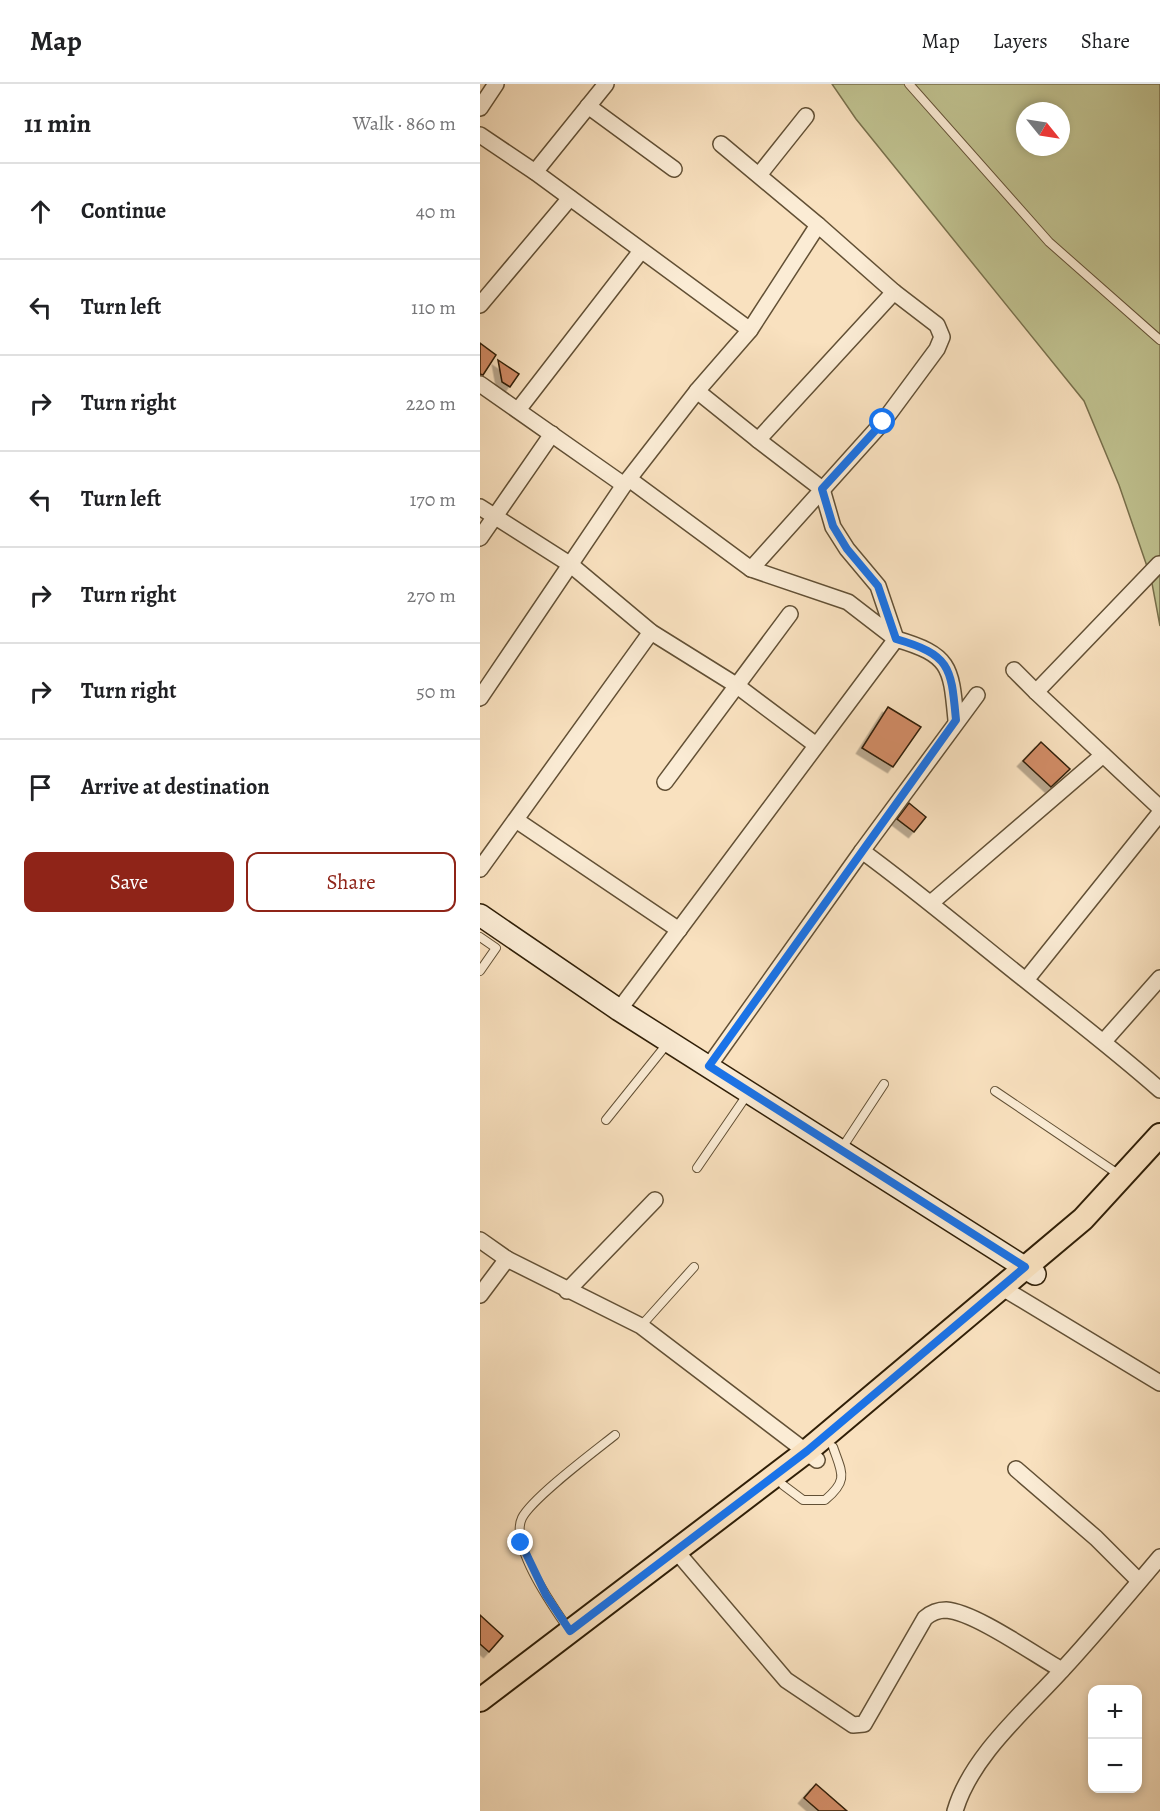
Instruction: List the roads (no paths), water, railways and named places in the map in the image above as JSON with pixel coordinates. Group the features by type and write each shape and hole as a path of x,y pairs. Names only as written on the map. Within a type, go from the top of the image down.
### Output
{"main road":[{"path":"480,1714 783,1485 1030,1270 1083,1219 1160,1135"},
{"path":"1030,1270 1092,1228 1160,1151"},
{"path":"483,1692 819,1453"}],"street":[{"path":"480,108 496,84"},
{"path":"535,172 606,84"},
{"path":"588,106 674,168"},
{"path":"759,175 806,116"},
{"path":"480,135 535,172 750,330"},
{"path":"721,144 894,292 937,325 942,337 883,422 751,569"},
{"path":"480,305 570,198"},
{"path":"480,698 626,482 697,391 750,330 818,225"},
{"path":"518,410 641,251"},
{"path":"758,440 894,292"},
{"path":"480,384 751,569 848,602 896,639 930,651 944,663 953,683 956,720"},
{"path":"697,391 822,489 833,526 847,549 878,586 896,639"},
{"path":"480,538 552,434"},
{"path":"480,507 495,519 571,565 651,632 736,685 816,745"},
{"path":"1036,692 1159,564"},
{"path":"665,782 789,614"},
{"path":"480,869 651,632"},
{"path":"619,1010 896,639"},
{"path":"1014,670 1160,808"},
{"path":"709,1066 956,720 977,695"},
{"path":"932,902 1103,755"},
{"path":"1026,980 1160,813"},
{"path":"516,820 679,930"},
{"path":"862,851 932,902 1026,980 1105,1040 1160,1090"},
{"path":"480,915 619,1010 1030,1270"},
{"path":"1105,1040 1160,978"},
{"path":"567,1291 655,1200"},
{"path":"480,1240 507,1259 641,1326 819,1453"},
{"path":"480,1295 507,1259"},
{"path":"1006,1292 1160,1383"},
{"path":"1016,1469 1096,1538 1139,1581"},
{"path":"955,1811 981,1761 1010,1721 1062,1670 1160,1557"},
{"path":"683,1559 786,1680 853,1725 864,1724 925,1618 937,1611 953,1611 973,1619 1062,1670"}],"lane":[{"path":"909,84 1049,242 1160,340"},
{"path":"480,938 496,948 480,971"},
{"path":"606,1120 669,1041"},
{"path":"840,1150 884,1084"},
{"path":"995,1091 1122,1177"},
{"path":"697,1168 749,1092"},
{"path":"641,1326 694,1267"},
{"path":"570,1631 546,1595 521,1543 519,1531 522,1518 543,1496 615,1434"},
{"path":"783,1485 803,1500 814,1502 825,1500 840,1485 843,1477 819,1453"}]}
